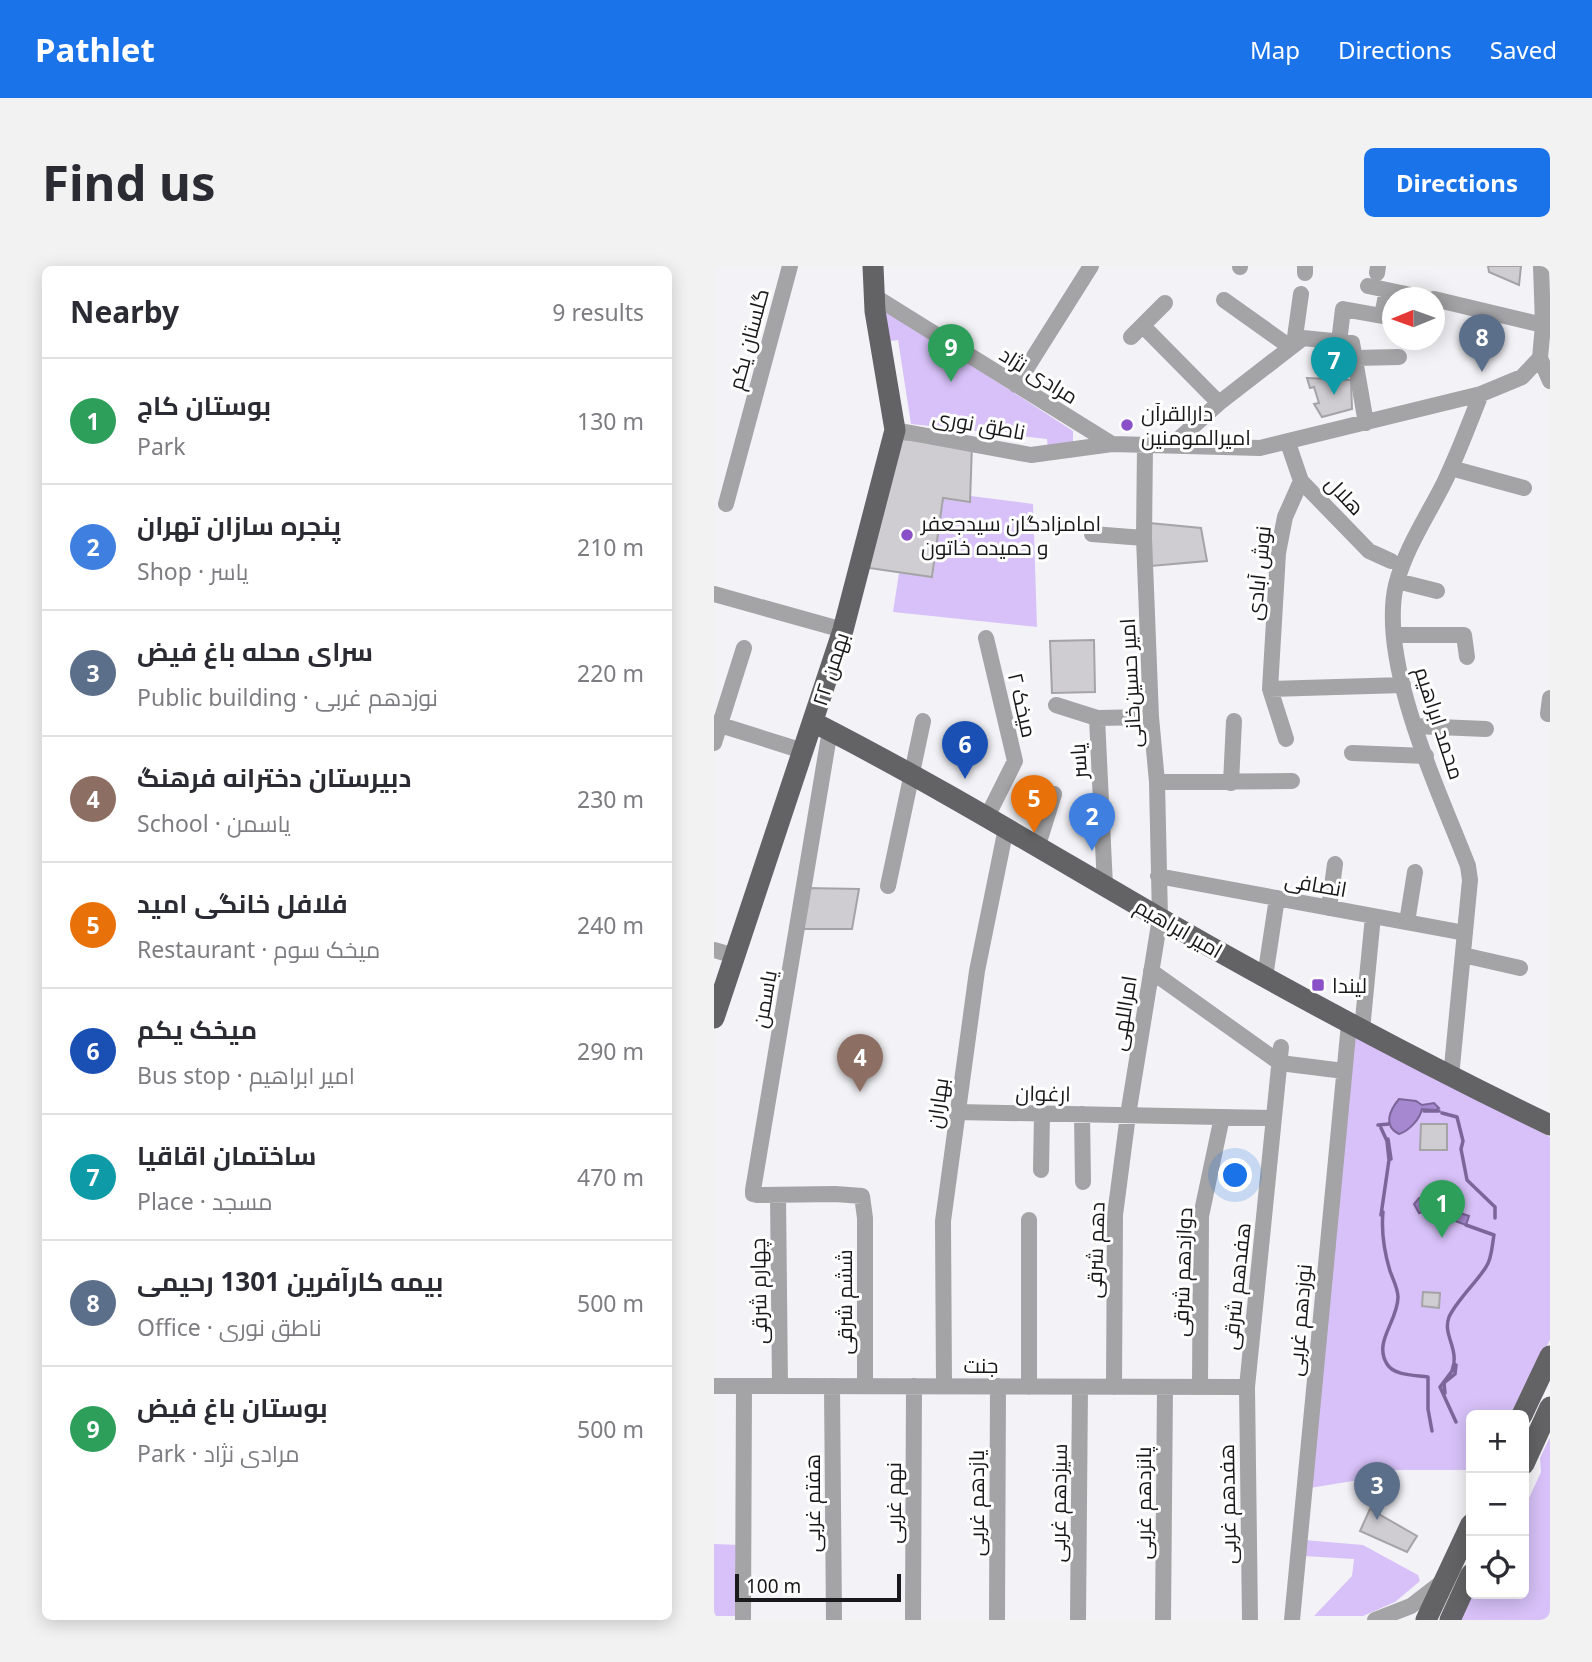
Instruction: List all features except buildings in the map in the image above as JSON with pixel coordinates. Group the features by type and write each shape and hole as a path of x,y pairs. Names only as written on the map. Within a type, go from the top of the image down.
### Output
{"main road":[{"name":"۲۲ بهمن","path":"860,266 862,279 874,303"},
{"name":"۲۲ بهمن","path":"714,1018 803,751 822,726 843,630 895,430 874,303 873,266"},
{"name":"امیر ابراهیم","path":"822,726 1038,845 1160,918 1355,1027 1550,1125"},
{"path":"1524,1410 1550,1356"},
{"path":"1529,1453 1550,1408"},
{"path":"1426,1620 1466,1535"},
{"path":"1450,1620 1466,1585"}],"street":[{"name":"گلستان یکم","path":"726,504 790,266"},
{"path":"1016,385 1091,266"},
{"path":"1541,266 1547,322 1540,358 1550,381"},
{"path":"1171,446 1219,403 1295,343 1301,295"},
{"path":"1224,300 1295,343 1353,343 1366,423"},
{"path":"1445,301 1547,322"},
{"name":"مرادی نژاد","path":"874,303 1112,444"},
{"path":"1165,303 1137,331 1219,403"},
{"path":"1339,342 1343,309 1382,316"},
{"path":"1355,358 1399,357"},
{"name":"ناطق نوری","path":"895,430 1031,455 1112,444 1260,448 1482,394 1522,377 1540,358"},
{"name":"محمد ابراهیم","path":"1451,1077 1470,880 1468,866 1414,726 1403,685 1392,606 1397,581 1408,553 1451,468 1482,394"},
{"name":"هلال","path":"1288,443 1301,481 1370,551 1391,561"},
{"name":"امیر حسین‌خانی","path":"1145,445 1144,538 1151,717 1157,782 1160,918"},
{"path":"1451,468 1524,488"},
{"name":"نوش آبادی","path":"1270,689 1278,553 1285,517 1301,481"},
{"path":"1092,534 1144,538"},
{"path":"1397,581 1437,591"},
{"path":"714,594 843,630"},
{"path":"1394,635 1464,635 1467,657"},
{"name":"میخک ۲","path":"986,638 1015,761 987,817"},
{"path":"714,743 717,724 744,648"},
{"path":"1286,739 1270,689 1403,685"},
{"name":"یاسر","path":"1056,705 1097,718 1151,717"},
{"name":"یاسر","path":"1097,718 1105,886"},
{"path":"888,886 923,721"},
{"path":"1231,783 1234,722"},
{"path":"717,724 803,751"},
{"name":"یاسمن","path":"822,726 753,1194 862,1196 865,1219"},
{"path":"1414,726 1486,729"},
{"path":"1352,753 1426,756"},
{"path":"1157,782 1292,781"},
{"path":"1038,845 1054,794"},
{"name":"بهاران","path":"944,1387 943,1221 976,971 1006,828"},
{"path":"1329,908 1335,864"},
{"path":"1407,922 1415,872"},
{"name":"انصافی","path":"1158,876 1465,933"},
{"path":"1265,976 1277,898"},
{"name":"نوزدهم غربی","path":"1292,1620 1344,1071 1355,1027 1373,916"},
{"name":"امراللهی","path":"1128,1115 1160,918"},
{"path":"714,950 735,956"},
{"path":"1463,955 1520,968"},
{"path":"1151,971 1280,1055 1344,1071"},
{"name":"هفدهم شرقی","path":"1247,1387 1280,1055"},
{"name":"ارغوان","path":"957,1112 1274,1118"},
{"path":"1041,1170 1042,1114"},
{"path":"1082,1114 1083,1182"},
{"name":"دهم شرقی","path":"1114,1387 1115,1214 1128,1115"},
{"name":"دوازدهم شرقی","path":"1200,1387 1201,1216 1222,1117"},
{"name":"چهارم شرقی","path":"778,1195 780,1386"},
{"name":"ششم شرقی","path":"865,1219 865,1386"},
{"path":"1029,1220 1029,1387"},
{"name":"جنت","path":"714,1386 1247,1387"},
{"path":"743,1620 744,1386"},
{"name":"هفتم غربی","path":"832,1386 834,1620"},
{"name":"نهم غربی","path":"913,1620 914,1386"},
{"name":"یازدهم غربی","path":"997,1620 998,1387"},
{"name":"سیزدهم غربی","path":"1078,1620 1080,1387"},
{"name":"پانزدهم غربی","path":"1163,1620 1165,1387"},
{"name":"هفدهم غربی","path":"1247,1387 1250,1620"},
{"path":"1375,1620 1410,1606 1444,1581"}],"shaded area":[{"path":"883,308 1073,431 1073,446 1048,449 1047,439 911,424 898,340 890,341"},
{"path":"971,496 1033,504 1037,627 893,612 899,573 933,578 943,499 970,503"},
{"path":"1358,1035 1550,1137 1550,1340 1516,1410 1466,1410 1466,1470 1387,1470 1383,1476 1310,1488 1353,1041"},
{"path":"1399,1099 1416,1101 1422,1105 1434,1103 1439,1108 1422,1109 1414,1124 1399,1134 1391,1127 1389,1118"},
{"path":"1419,1198 1469,1216 1466,1225 1428,1211 1419,1213 1414,1204"},
{"path":"1550,1437 1550,1620 1458,1620 1468,1599 1529,1599 1529,1498 1541,1472 1540,1458"},
{"path":"1304,1540 1363,1545 1418,1575 1420,1581 1395,1602 1363,1616 1314,1616 1352,1576 1354,1559 1304,1556"},
{"path":"714,1544 739,1545 739,1616 714,1616"}],"waterway":[{"path":"1424,1111 1439,1111"},
{"path":"1442,1113 1457,1117 1463,1141 1461,1149 1467,1180 1495,1207 1495,1218"},
{"path":"1378,1125 1389,1124"},
{"path":"1381,1128 1387,1141 1389,1160 1381,1215"},
{"path":"1388,1139 1391,1159"},
{"path":"1383,1212 1385,1249 1398,1297 1384,1339 1383,1356 1395,1371 1428,1377 1428,1409 1432,1431"},
{"path":"1454,1361 1448,1329 1449,1317 1488,1264 1494,1235 1466,1225"},
{"path":"1454,1363 1452,1371 1440,1387 1456,1422"},
{"path":"1445,1393 1444,1383 1455,1374 1456,1365"}],"place":[{"name":"بیمه کارآفرین 1301 رحیمی","path":"1482,372"},
{"name":"بوستان باغ فیض","path":"951,382"},
{"name":"ساختمان اقاقیا","path":"1334,395"},
{"name":"دارالقرآن امیرالمومنین","path":"1127,425"},
{"name":"امامزادگان سیدجعفر و حمیده خاتون","path":"907,535"},
{"name":"میخک یکم","path":"965,779"},
{"name":"فلافل خانگی امید","path":"1034,833"},
{"name":"پنجره سازان تهران","path":"1092,851"},
{"name":"لیندا","path":"1318,985"},
{"name":"دبیرستان دخترانه فرهنگ","path":"860,1092"},
{"name":"بوستان کاج","path":"1442,1238"},
{"name":"سرای محله باغ فیض","path":"1377,1520"}]}
